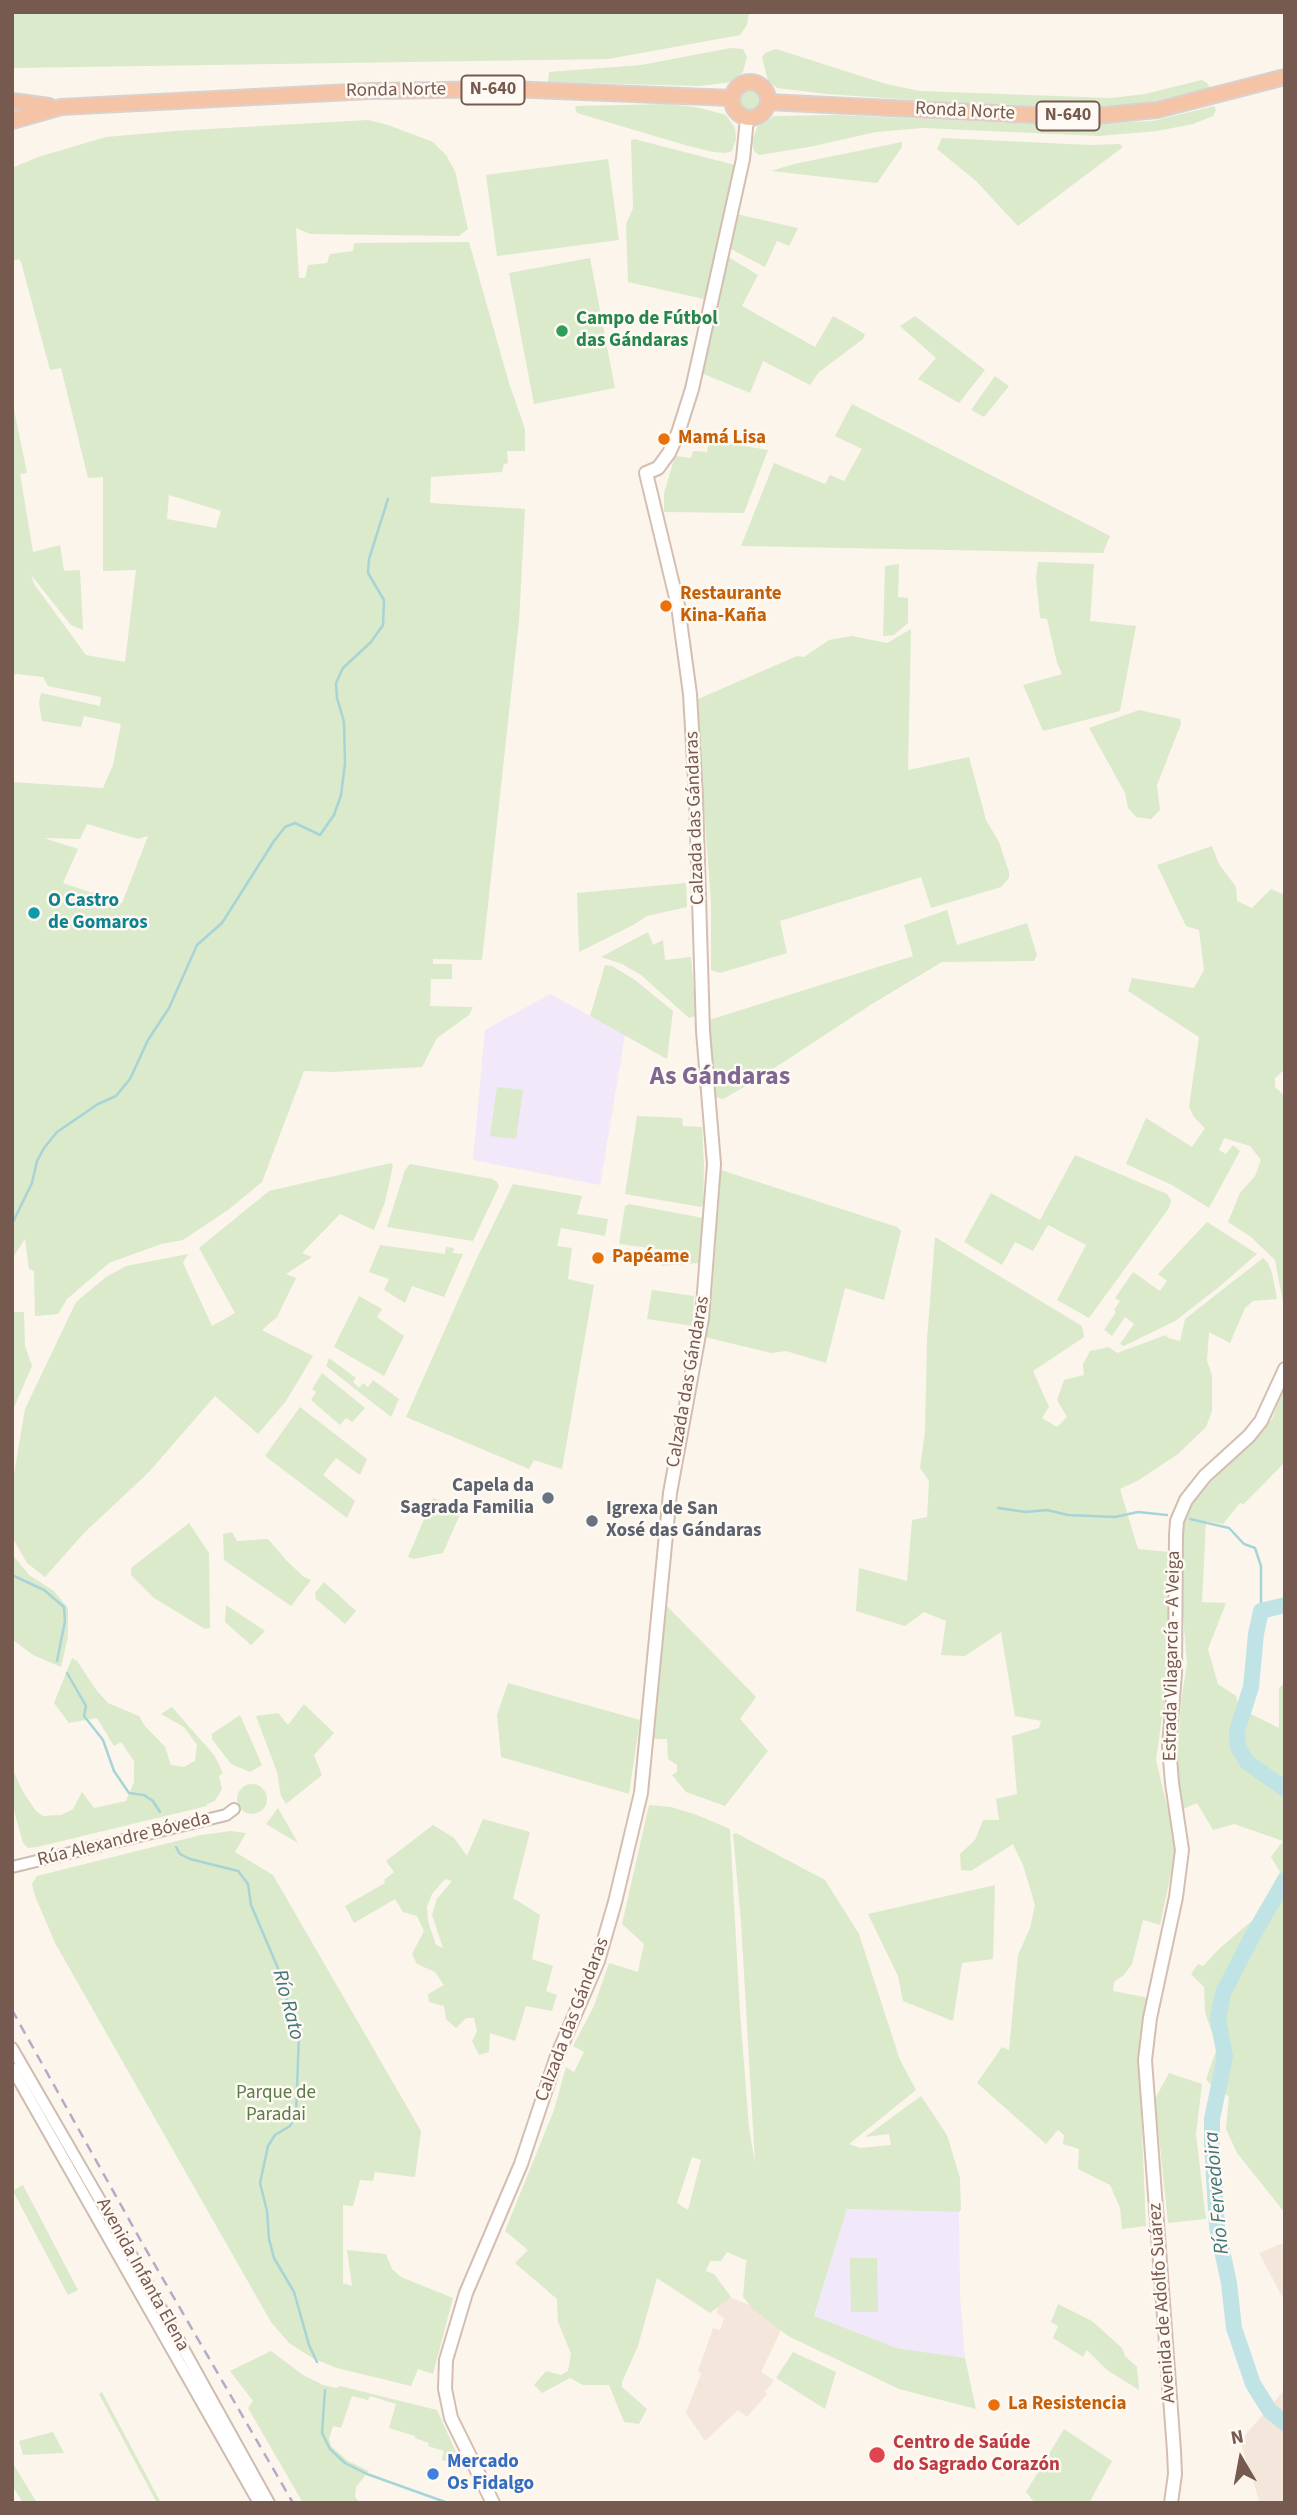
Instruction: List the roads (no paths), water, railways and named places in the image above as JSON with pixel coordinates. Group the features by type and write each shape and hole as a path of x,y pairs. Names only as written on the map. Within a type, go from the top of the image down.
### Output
{"highway":[{"name":"Ronda Norte","path":"12,101 61,107 370,91 509,89 732,98 737,88 752,82 762,87 768,102 1032,116 1095,116 1157,110 1285,77"},
{"path":"732,98 737,113 747,118 759,116 768,102"},
{"name":"Ronda Norte","path":"12,121 61,107"}],"main road":[{"name":"Calzada das Gándaras","path":"493,2503 470,2462 451,2418 444,2389 446,2360 466,2293 520,2164 557,2056 598,1961 641,1793 670,1493 702,1318 713,1204 714,1164 703,1031 690,694 678,606 646,474 658,468 669,453 692,390 743,159 747,118"},
{"name":"Estrada Vilagarcía - A Veiga","path":"1149,2102 1145,2060 1148,2030 1176,1897 1182,1850 1169,1746 1175,1673 1177,1521 1194,1489 1261,1421 1285,1369"},
{"name":"Avenida de Adolfo Suárez","path":"1149,2102 1174,2451 1175,2474 1171,2503"}],"street":[{"name":"Rúa Alexandre Bóveda","path":"12,1867 215,1818 234,1809"},
{"name":"Avenida Infanta Elena","path":"12,2048 123,2240 269,2503"},
{"name":"Avenida Infanta Elena","path":"12,2068 259,2503"}],"waterway":[{"path":"12,1224 32,1183 37,1161 44,1148 57,1132 98,1104 116,1096 130,1079 148,1040 169,1008 197,945 222,923 285,827 295,823 320,835 334,815 341,795 345,764 344,722 336,683 343,668 371,642 383,625 384,600 368,573 369,559 388,499"},
{"path":"998,1508 1115,1517 1138,1512 1167,1515"},
{"path":"1190,1519 1229,1528 1244,1544 1255,1548 1261,1566 1261,1611"},
{"name":"Río Rato","path":"12,1575 44,1590 64,1607 65,1621 57,1661"},
{"name":"Río Fervedoira","path":"1285,1605 1261,1611 1251,1687 1237,1731 1238,1747 1247,1762 1285,1789"},
{"name":"Río Rato","path":"67,1673 86,1706 84,1716 103,1740 114,1771 129,1793 144,1795 153,1801 160,1812"},
{"name":"Río Rato","path":"176,1847 180,1854 190,1859 238,1871 248,1884 251,1905 286,1987 287,2001 299,2034 296,2115 290,2126 275,2135 268,2146 260,2183 274,2258 294,2292 309,2345 317,2362"},
{"name":"Río Fervedoira","path":"1285,1880 1223,1993 1218,2019 1225,2056 1212,2119 1217,2227 1229,2283 1234,2328 1253,2384 1270,2411 1285,2423"},
{"name":"Río Rato","path":"325,2390 322,2433 330,2449 345,2463 367,2474 448,2503"}],"railway":[{"path":"12,2010 141,2241 293,2503"}],"place":[{"name":"Campo de Fútbol das Gándaras","path":"562,331"},
{"name":"Mamá Lisa","path":"664,439"},
{"name":"Restaurante Kina-Kaña","path":"666,606"},
{"name":"O Castro de Gomaros","path":"34,913"},
{"name":"Papéame","path":"598,1258"},
{"name":"Capela da Sagrada Familia","path":"548,1498"},
{"name":"Igrexa de San Xosé das Gándaras","path":"592,1521"},
{"name":"La Resistencia","path":"994,2405"},
{"name":"Centro de Saúde do Sagrado Corazón","path":"877,2455"},
{"name":"Mercado Os Fidalgo","path":"433,2474"}],"district":[{"name":"As Gándaras","path":"720,1078"}],"park label":[{"name":"Parque de Paradai","path":"276,2105"}]}
